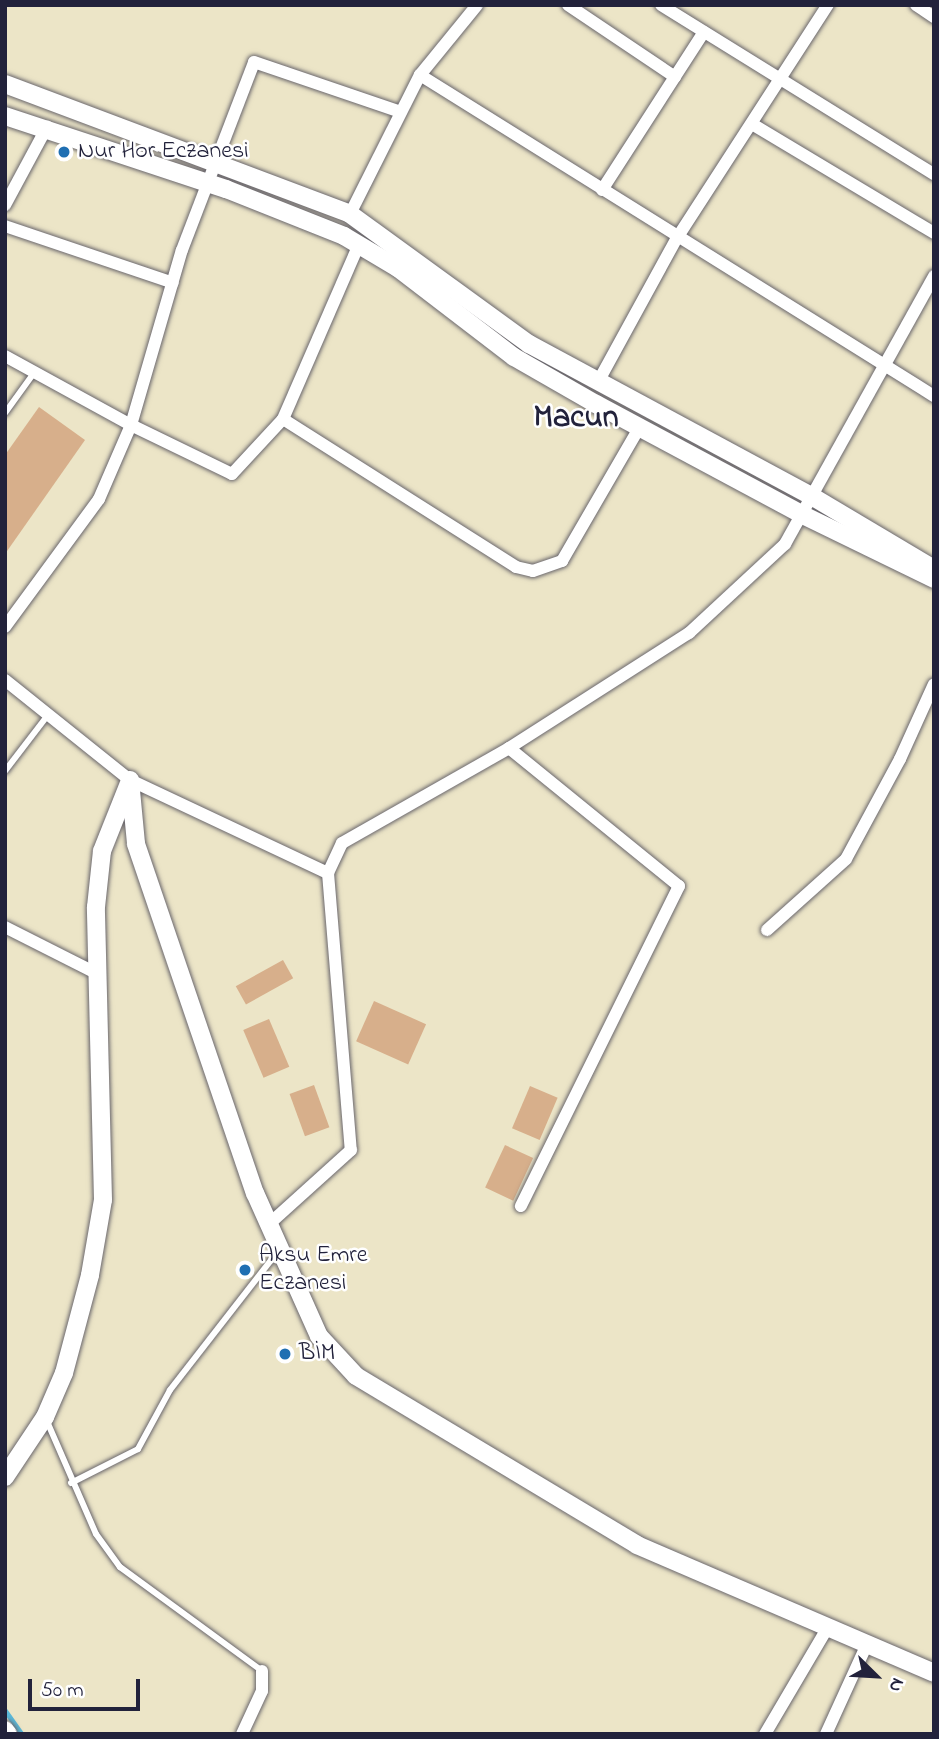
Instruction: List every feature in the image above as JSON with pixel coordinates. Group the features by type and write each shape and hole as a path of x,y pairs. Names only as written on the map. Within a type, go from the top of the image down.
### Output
{"street":[{"path":"350,214 420,75 477,5"},
{"path":"568,5 675,77"},
{"path":"661,5 934,174"},
{"path":"598,382 677,238 828,5"},
{"path":"916,5 934,17"},
{"path":"602,190 704,32"},
{"path":"5,627 99,499 131,425 173,283 254,62 401,111"},
{"path":"420,75 677,238 885,363 934,396"},
{"path":"5,84 217,161 350,214 528,344 813,497 934,569"},
{"path":"5,116 47,127 208,183 359,244 514,357 639,428 803,515 934,579"},
{"path":"752,124 934,233"},
{"path":"5,205 47,127"},
{"path":"5,226 173,283"},
{"path":"5,356 131,425 232,474 283,419 359,244"},
{"path":"269,1224 351,1150 328,873 342,843 509,748 689,633 785,544 934,276"},
{"path":"283,419 516,568 533,570 562,561 639,428"},
{"path":"5,680 130,780 328,873"},
{"path":"767,930 846,859 900,759 934,684"},
{"path":"509,748 679,886 522,1206"},
{"path":"5,1477 45,1417 64,1373 90,1275 103,1200 94,971 102,851 130,780"},
{"path":"130,780 136,844 269,1224 319,1336 356,1376 637,1545 934,1673"},
{"path":"5,927 94,971"},
{"path":"765,1734 828,1628"},
{"path":"825,1734 867,1644"},
{"path":"242,1734 262,1690 262,1671"}],"lane":[{"path":"5,412 35,371"},
{"path":"5,771 48,715"},
{"path":"71,1483 138,1449 170,1390 280,1248"},
{"path":"45,1417 71,1483 96,1534 120,1567 262,1671"}],"building":[{"path":"39,407 85,440 5,554 5,455"},
{"path":"283,960 293,978 246,1005 236,986"},
{"path":"374,1001 426,1024 408,1064 356,1041"},
{"path":"269,1019 289,1067 264,1078 243,1030"},
{"path":"314,1085 329,1127 305,1136 290,1094"},
{"path":"530,1086 558,1098 540,1140 512,1128"},
{"path":"505,1145 533,1158 513,1201 485,1188"}],"waterway":[{"path":"5,1710 22,1734"}],"place":[{"name":"Nur Hor Eczanesi","path":"64,152"},
{"name":"Aksu Emre Eczanesi","path":"245,1270"},
{"name":"BİM","path":"285,1354"}],"district":[{"name":"Macun","path":"576,419"}]}
